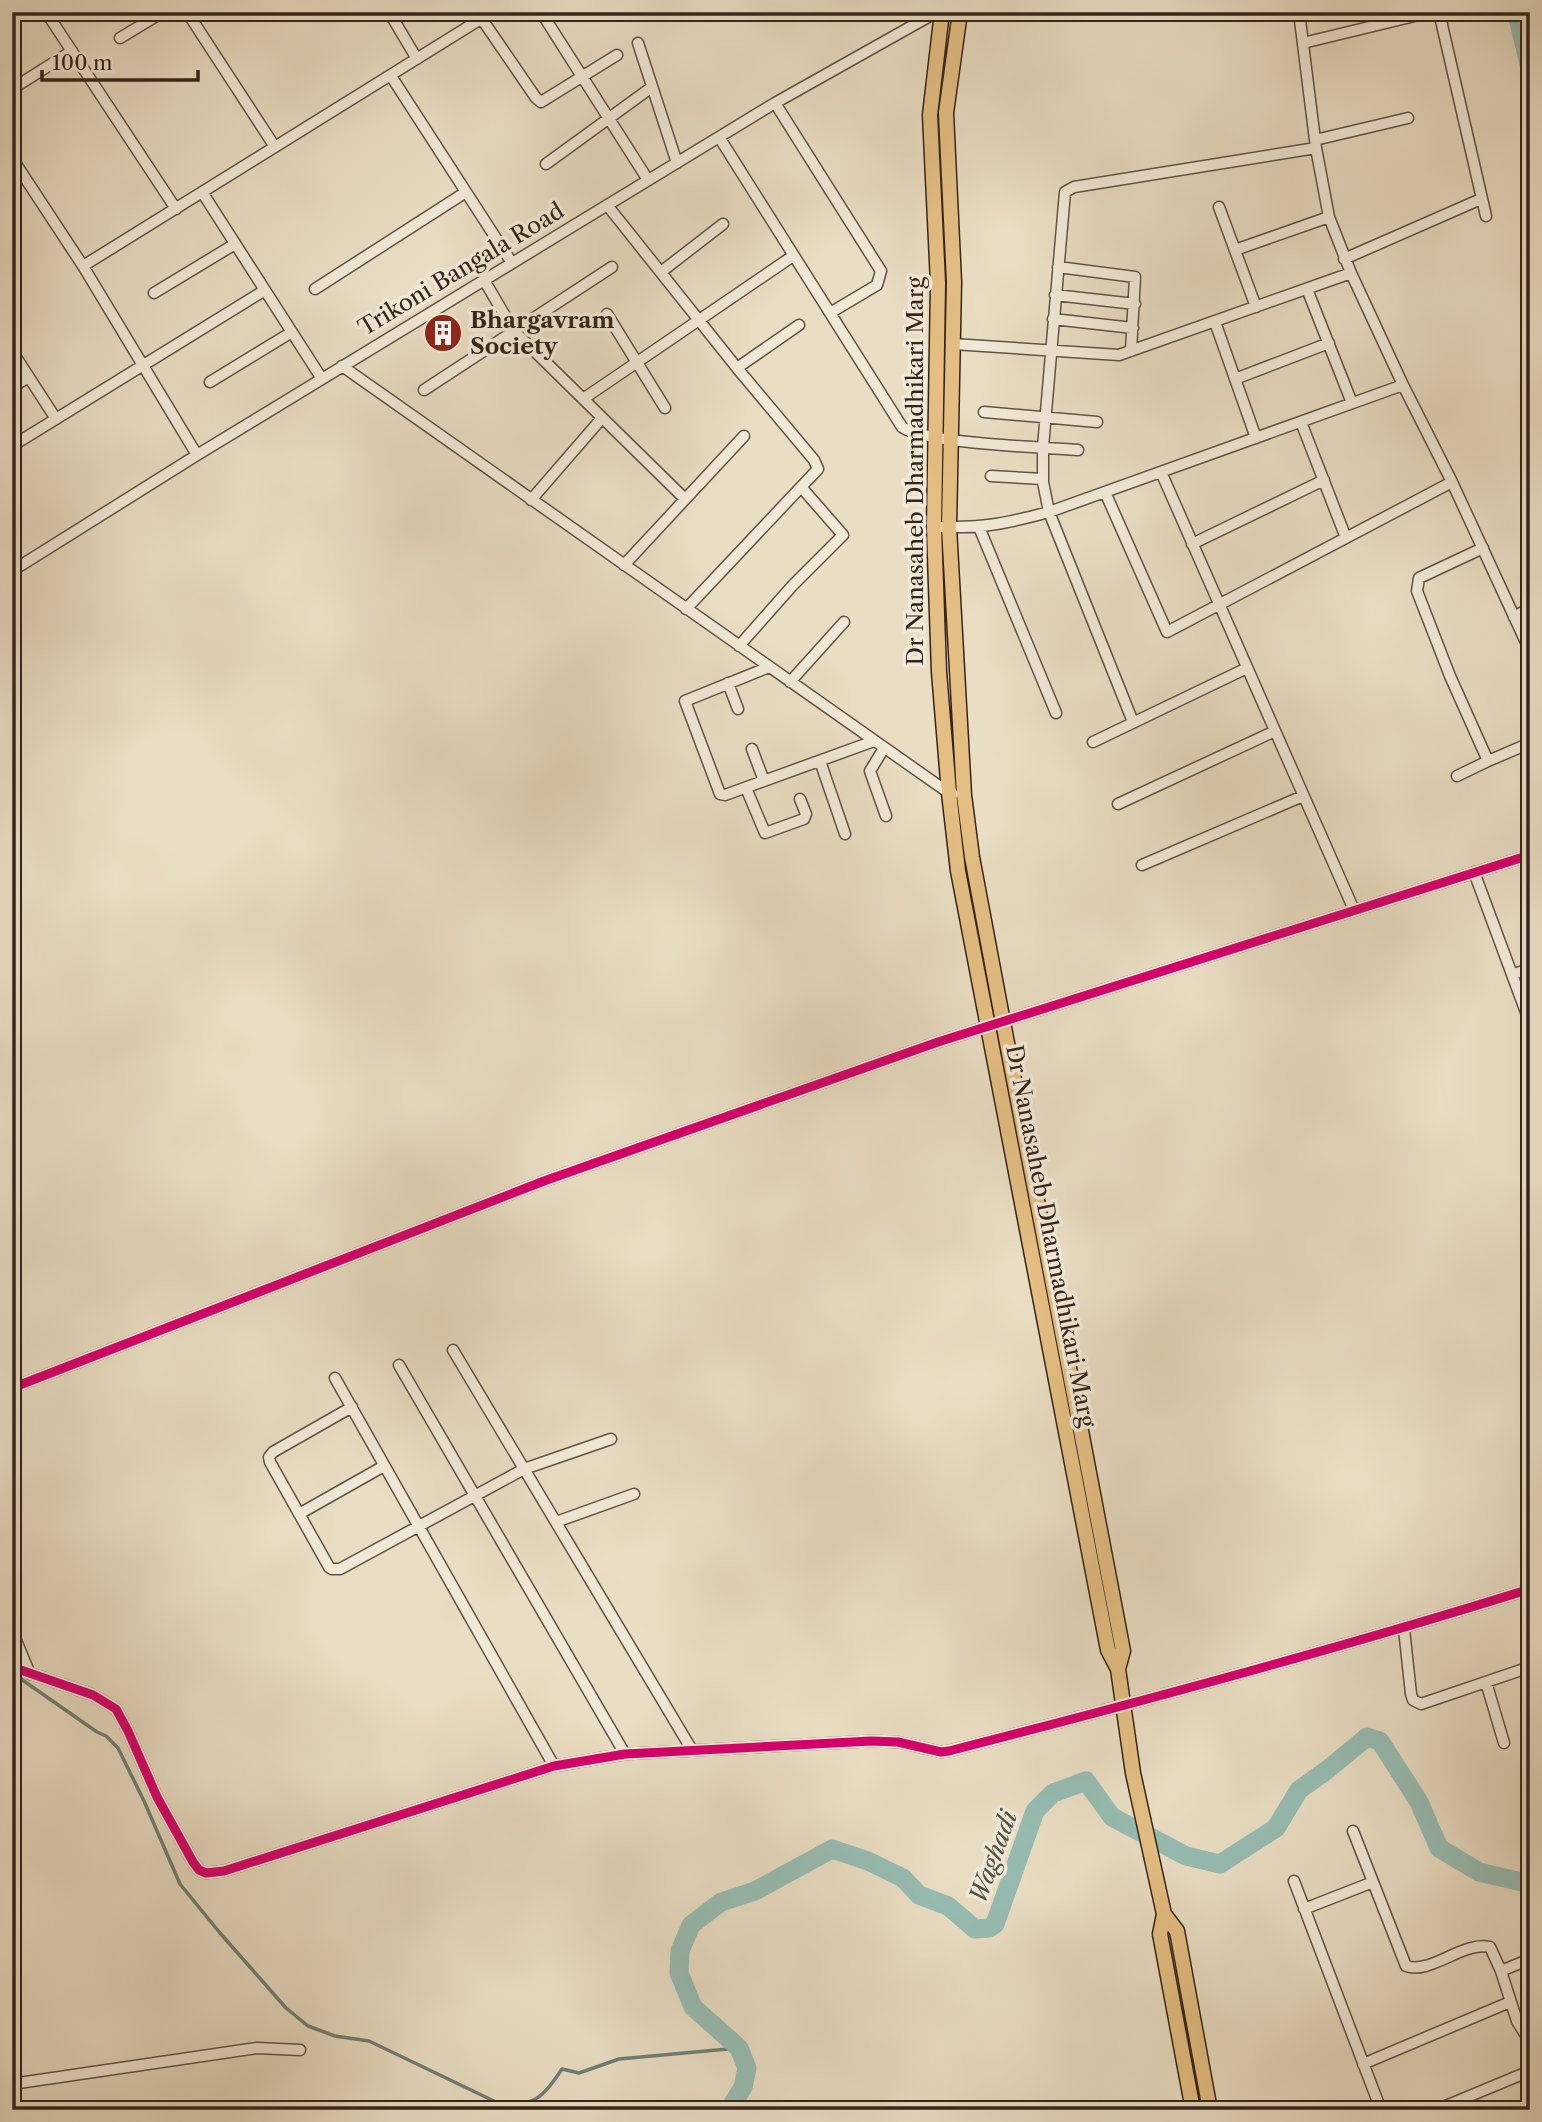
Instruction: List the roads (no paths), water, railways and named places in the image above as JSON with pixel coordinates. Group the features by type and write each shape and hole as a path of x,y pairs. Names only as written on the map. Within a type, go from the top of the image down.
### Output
{"main road":[{"name":"Dr Nanasaheb Dharmadhikari Marg","path":"939,12 930,116 937,283 934,437 941,527"},
{"name":"Dr Nanasaheb Dharmadhikari Marg","path":"960,12 946,113 953,242 953,344 950,439 941,527 939,672 956,794 972,857 1123,1651 1118,1669"},
{"name":"Dr Nanasaheb Dharmadhikari Marg","path":"956,794 958,871 1108,1650 1118,1669 1133,1773 1164,1914 1177,1931 1210,2110"},
{"name":"Dr Nanasaheb Dharmadhikari Marg","path":"1164,1914 1160,1934 1193,2110"}],"street":[{"path":"46,12 176,209"},
{"path":"120,38 163,12"},
{"path":"187,12 275,147"},
{"path":"389,12 417,59"},
{"path":"83,266 417,59 479,16 492,12"},
{"path":"541,12 648,180"},
{"name":"Trikoni Bangala Road","path":"12,571 342,366 775,103 939,12"},
{"path":"1299,12 1315,144 1329,217 1344,258 1530,651"},
{"path":"1303,43 1431,12"},
{"path":"1439,12 1486,216"},
{"path":"479,16 538,101 544,102 617,55"},
{"path":"638,43 677,163"},
{"path":"12,89 72,51"},
{"path":"390,76 512,263"},
{"path":"546,164 652,87"},
{"path":"775,103 881,271 877,285 830,313"},
{"path":"1133,722 1049,512 1043,479 1050,351 1064,196 1070,187 1315,144 1408,118"},
{"path":"719,137 897,421 906,430 950,439 1078,450"},
{"path":"12,158 83,266 197,455"},
{"path":"202,192 321,379"},
{"path":"315,289 466,192"},
{"path":"1344,258 1481,199"},
{"path":"607,205 817,464 817,473 686,609"},
{"path":"1219,207 1256,307"},
{"path":"1235,250 1329,217"},
{"path":"661,272 723,224"},
{"path":"154,293 235,244"},
{"path":"583,399 793,256"},
{"path":"424,390 612,267"},
{"path":"1058,267 1135,277 1131,351"},
{"path":"953,344 1107,356 1131,351 1351,273"},
{"path":"484,280 514,331 685,499"},
{"path":"1307,289 1352,403"},
{"path":"12,446 265,290"},
{"path":"1055,295 1135,304"},
{"path":"607,314 665,408"},
{"path":"1053,318 1133,328"},
{"path":"1214,322 1256,438"},
{"path":"737,368 799,326"},
{"path":"210,382 292,332"},
{"path":"1235,379 1329,344"},
{"path":"12,351 56,419"},
{"path":"342,366 884,748 956,794"},
{"path":"12,387 29,377"},
{"path":"941,527 1004,525 1049,512 1403,385"},
{"path":"984,412 1097,422"},
{"path":"531,500 602,418"},
{"path":"1301,422 1346,538"},
{"path":"624,565 744,436"},
{"path":"1161,472 1354,910"},
{"path":"991,476 1043,479"},
{"path":"1192,544 1324,480"},
{"path":"1105,492 1167,632 1452,482"},
{"path":"739,646 793,585 843,535 802,488"},
{"path":"979,527 1056,713"},
{"path":"1483,548 1419,578 1416,591 1488,761"},
{"path":"1514,617 1530,608"},
{"path":"790,682 844,622"},
{"path":"769,667 688,698 685,703 718,793 725,796 874,741"},
{"path":"1093,742 1247,668"},
{"path":"728,683 738,709"},
{"path":"1118,804 1275,731"},
{"path":"1457,776 1530,743"},
{"path":"884,748 870,771 886,816"},
{"path":"752,749 764,781"},
{"path":"820,761 845,834"},
{"path":"746,788 765,833 804,820 806,814 800,799"},
{"path":"1142,865 1303,796"},
{"path":"12,1388 544,1181 939,1042 1530,855"},
{"path":"1474,872 1530,1023"},
{"path":"1513,974 1530,969"},
{"path":"453,1350 692,1750"},
{"path":"399,1365 625,1754"},
{"path":"335,1378 554,1766"},
{"path":"352,1407 270,1455 270,1462 329,1567 336,1570 524,1469 611,1439"},
{"path":"299,1514 384,1466"},
{"path":"556,1522 634,1494"},
{"path":"12,1667 93,1695 116,1709 157,1797 188,1855 199,1870 206,1873 224,1871 554,1766 625,1754 871,1741 898,1742 941,1752 1123,1706 1404,1629 1530,1589"},
{"path":"1404,1629 1413,1700 1417,1703 1421,1704 1530,1667"},
{"path":"12,1631 30,1674"},
{"path":"1486,1682 1504,1742"},
{"path":"1353,1831 1406,1966 1420,1967 1484,1945 1490,1947 1501,1971 1517,2021 1528,2036"},
{"path":"1294,1881 1381,2110"},
{"path":"1304,1909 1373,1882"},
{"path":"1501,1971 1530,1959"},
{"path":"1363,2064 1510,2002"},
{"path":"12,2084 257,2048 300,2050"},
{"path":"1436,2110 1530,2071"}],"waterway":[{"path":"1512,12 1530,88"},
{"path":"12,1677 21,1679 106,1736 118,1748 180,1884 286,2008 308,2026 335,2036 369,2041 498,2103 510,2104 521,2104 536,2098 549,2087 562,2069 579,2073 619,2059 739,2048"},
{"name":"Waghadi","path":"729,2110 743,2087 747,2068 739,2048 693,2007 679,1973 680,1951 691,1925 721,1902 755,1891 832,1849 868,1861 903,1878 919,1895 948,1906 975,1929 989,1928 995,1924 1035,1811 1053,1793 1086,1781 1112,1817 1186,1856 1220,1864 1276,1828 1299,1790 1367,1737 1380,1741 1419,1802 1439,1848 1479,1872 1530,1884"}],"place":[{"name":"Bhargavram Society","path":"443,333"}]}
